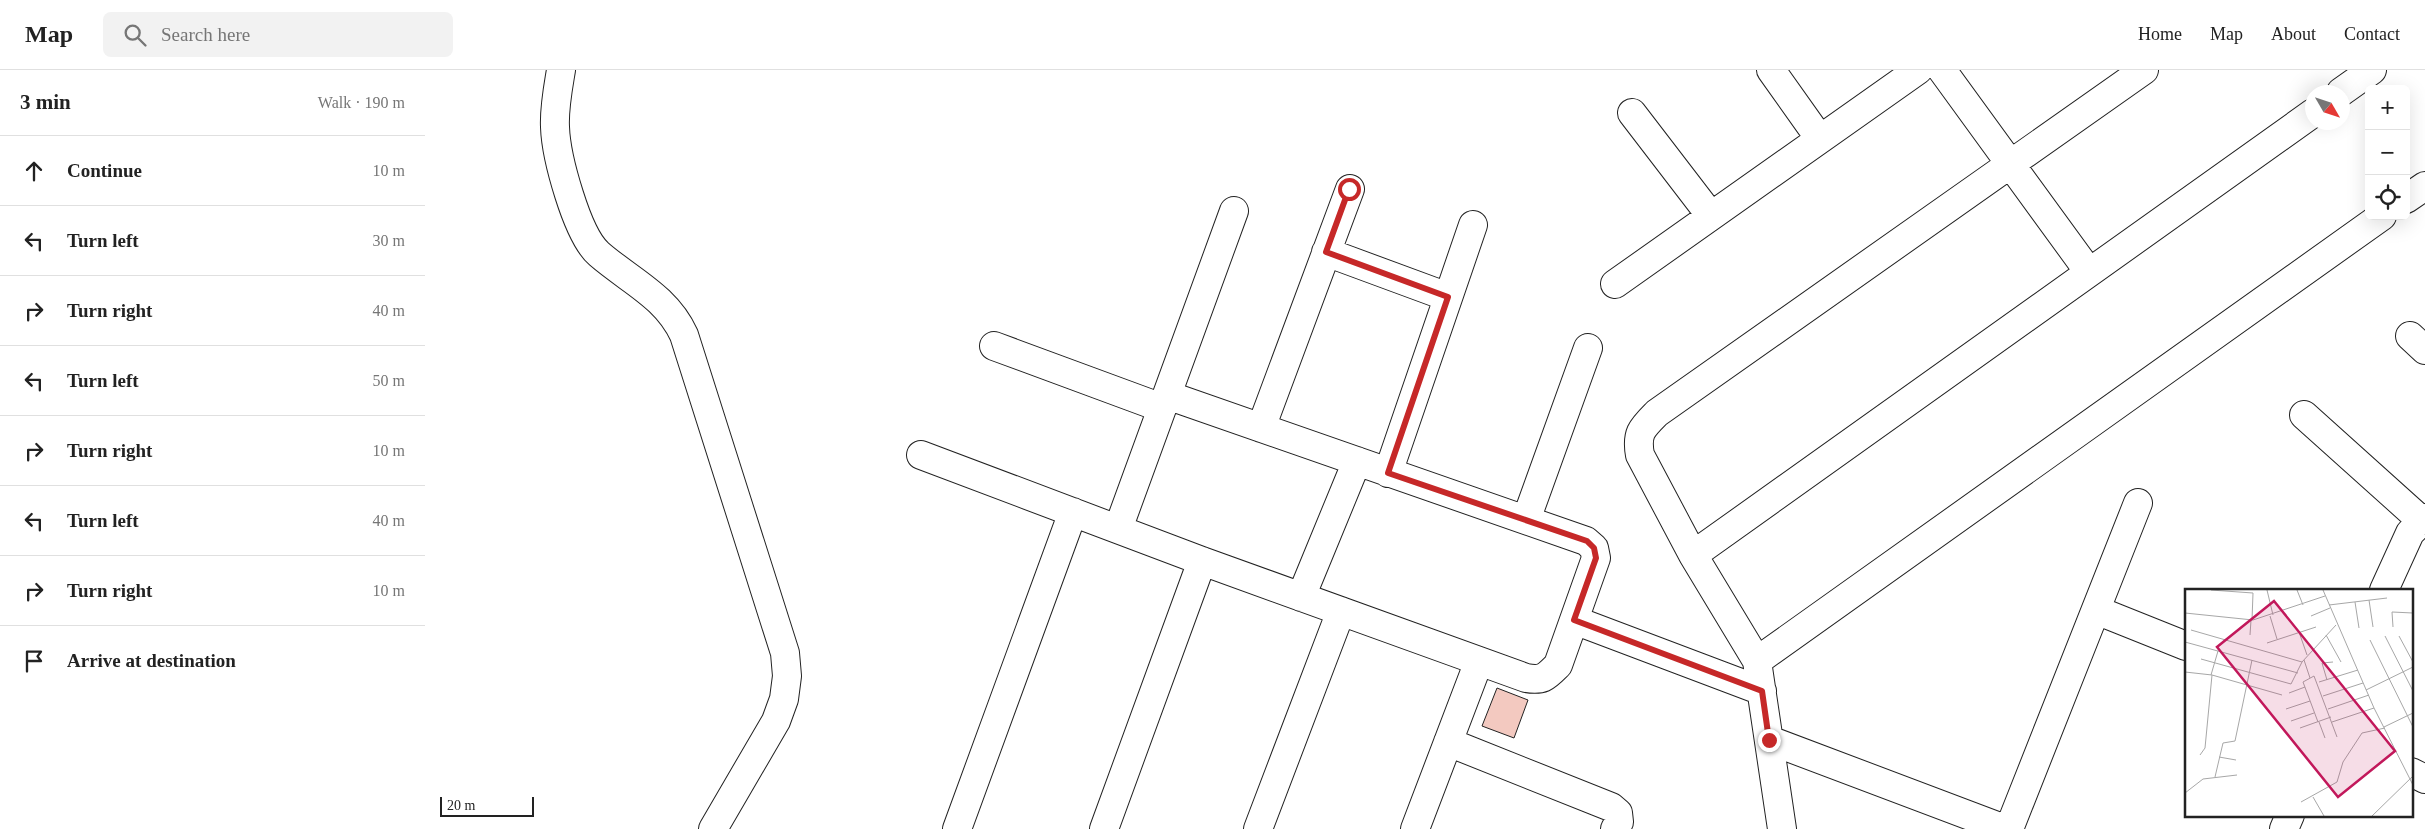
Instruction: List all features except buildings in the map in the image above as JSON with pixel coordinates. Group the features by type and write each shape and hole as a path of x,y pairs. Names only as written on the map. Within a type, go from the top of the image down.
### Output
{"street":[{"path":"561,70 555,126 558,152 578,221 586,238 598,253 664,304 676,318 684,335 785,653 787,676 784,699 776,721 713,829"},
{"path":"1771,70 1820,139"},
{"path":"1615,284 1918,70"},
{"path":"1942,70 2089,272"},
{"path":"1782,829 1757,661 1693,555 1640,455 1637,440 1643,427 1657,412 2144,70"},
{"path":"2350,86 2372,70"},
{"path":"1632,113 1711,216"},
{"path":"1693,555 2305,119"},
{"path":"2410,196 2425,186"},
{"path":"1261,428 1349,189"},
{"path":"1118,529 1234,211"},
{"path":"1757,661 2376,220"},
{"path":"1388,473 1473,225"},
{"path":"1326,252 1448,297"},
{"path":"921,455 1201,561 1526,678 1538,680 1543,678 1558,665 1596,558 1594,548 1587,541 1261,428 1164,401 995,346"},
{"path":"1526,520 1588,348"},
{"path":"2304,415 2422,527 2410,533 2384,589"},
{"path":"1301,597 1357,461"},
{"path":"2009,829 2138,503"},
{"path":"957,829 1073,512"},
{"path":"1104,829 1201,561"},
{"path":"2096,610 2185,646"},
{"path":"1258,829 1341,611"},
{"path":"1574,620 1762,691"},
{"path":"1415,829 1479,661"},
{"path":"1769,740 2005,829"},
{"path":"1448,742 1611,807 1618,813 1619,822 1615,829"},
{"path":"2413,773 2425,779"},
{"path":"2284,829 2290,816"}],"route":[{"path":"1349,189 1326,252 1448,297 1388,473 1587,541 1594,548 1596,558 1574,620 1762,691 1769,740"}]}
